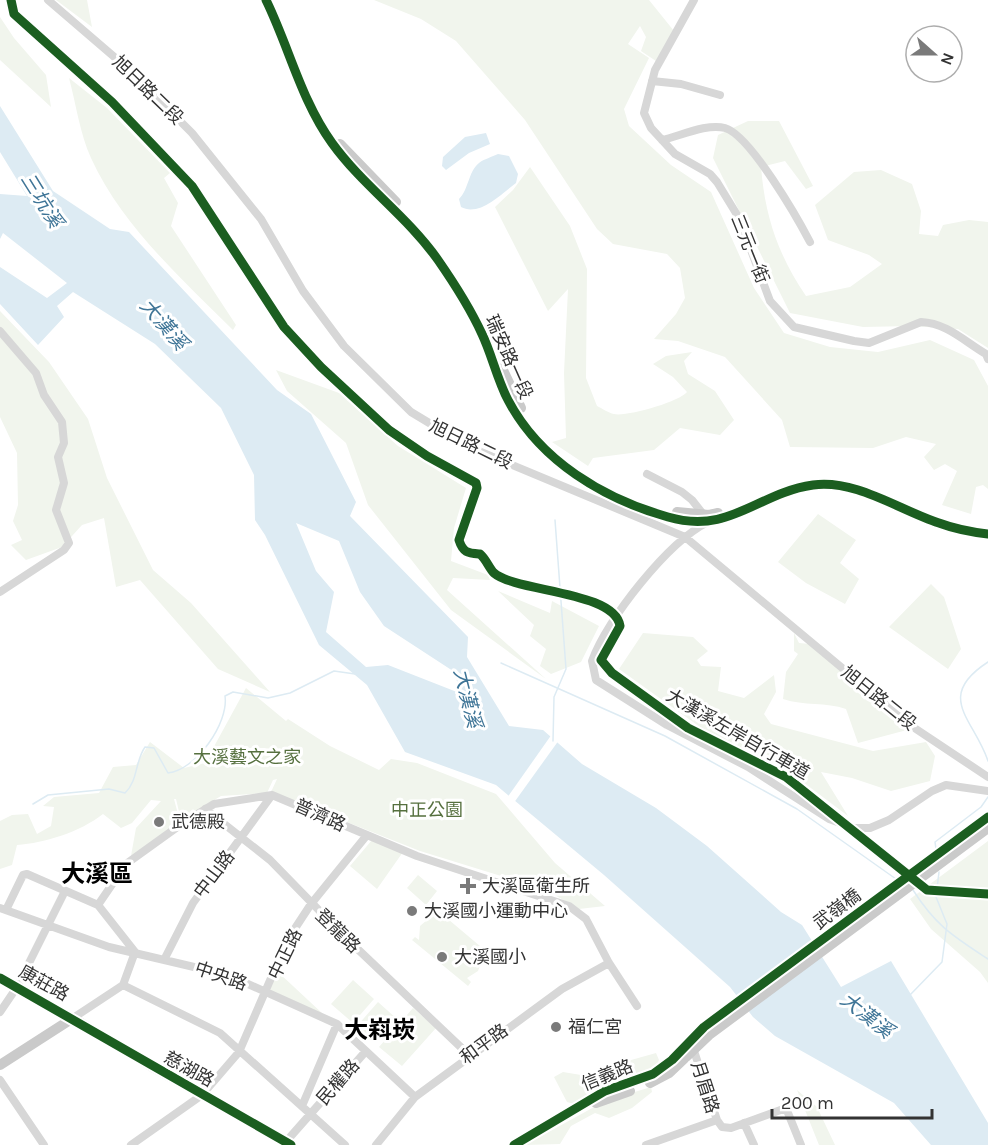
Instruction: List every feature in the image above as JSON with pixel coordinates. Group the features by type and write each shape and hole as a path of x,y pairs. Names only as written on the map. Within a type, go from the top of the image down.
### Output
{"main road":[{"name":"瑞安路一段","path":"266,0 301,86 330,140 345,161 408,223 437,258 482,334 508,399 523,424 555,458 599,489 629,505 671,518 727,519 795,489 828,484 856,490 938,523 988,534"},
{"name":"瑞安路一段","path":"272,0 320,112 338,141 416,223 462,283 482,319 515,397 528,419 551,445 579,469 629,505"},
{"name":"瑞安路一段","path":"703,520 709,515 738,507 765,492 797,482 832,478 862,485 942,517 988,528"},
{"name":"武嶺橋","path":"706,1031 988,817"},
{"name":"武嶺橋","path":"706,1031 988,828"},
{"path":"0,1065 73,1018"},
{"name":"慈湖路","path":"73,1018 287,1144"},
{"name":"信義路","path":"523,1145 602,1100 669,1073 706,1031"},
{"name":"信義路","path":"514,1145 605,1091 653,1074 693,1046"}],"street":[{"name":"旭日路二段","path":"48,0 143,83 199,141 261,219 303,291 344,346 399,402 424,421 469,447 629,505 685,537 913,727 986,775"},
{"name":"三元一街","path":"694,0 652,81 644,113 651,128 675,154 710,174 717,182 739,218 770,301 794,327 869,343 921,322 928,322 949,329 986,354 988,360"},
{"path":"652,81 681,84 720,95"},
{"path":"662,140 713,127 726,128 732,132 746,145 792,206 810,242"},
{"path":"0,332 36,373 44,395 62,422 64,444 58,458 64,483 56,510 69,543 64,550 0,592"},
{"path":"647,474 682,492 692,500 703,520 629,597 596,649 592,661 596,680 667,725 747,767 829,819 854,828 870,828 889,820 932,791 946,785 987,791"},
{"name":"普濟路","path":"98,904 126,864 205,809 214,804 272,795 417,856 570,906 586,919 609,963 638,1006"},
{"name":"中山路","path":"165,958 193,903 272,795"},
{"name":"登龍路","path":"205,809 270,860 311,904 469,1055"},
{"name":"中正路","path":"131,1145 202,1095 239,1053 288,939 311,904 367,835"},
{"path":"3,909 23,875 27,874 98,904 135,952 123,985 220,1033 239,1053 345,1145"},
{"path":"0,1012 17,987 65,891"},
{"name":"中央路","path":"3,909 109,946 228,975 338,1024 414,1097"},
{"name":"和平路","path":"376,1145 414,1097 562,989 609,963"},
{"name":"康莊路","path":"0,978 73,1018 123,985"},
{"path":"302,1106 338,1024"},
{"name":"月眉路","path":"646,1145 717,1120 693,1046"},
{"name":"民權路","path":"287,1144 310,1114 366,1051"},
{"path":"0,1080 44,1145"},
{"path":"717,1120 722,1127 731,1128 786,1108 801,1145"},
{"path":"744,1123 754,1145"}],"green space":[{"path":"56,0 87,0 92,27"},
{"path":"374,0 649,0 674,31 656,61 641,51 646,37 640,26 628,44 649,58 624,109 629,126 671,165 711,192 754,288 784,333 830,347 878,352 930,340 974,360 988,386 988,489 983,485 976,487 971,514 942,505 957,471 945,464 934,470 924,457 936,444 906,437 873,448 790,447 782,420 725,357 678,341 654,339 676,314 685,298 680,268 667,254 613,244 597,229 525,120 456,41 421,19"},
{"path":"0,17 14,38 46,75 51,107 0,60"},
{"path":"69,78 107,108 170,173 164,178 178,203 171,226 236,325 233,330 154,250 136,229 104,183 87,149"},
{"path":"748,121 779,121 813,186 806,189 785,161 761,167 774,234 796,281 806,296 850,287 882,264 869,255 828,240 815,205 854,172 881,170 912,184 921,211 919,234 938,236 943,225 969,220 988,222 988,348 958,329 911,326 863,327 790,313 713,158 718,135"},
{"path":"530,167 570,226 587,269 586,378 597,406 612,413 629,413 652,408 682,396 687,392 673,377 653,364 666,356 692,352 684,361 688,374 715,391 734,420 720,435 680,428 654,450 593,458 588,466 552,442 566,438 564,373 568,289 548,311 495,207 513,190"},
{"path":"0,311 49,362 88,419 107,478 153,570 191,603 270,692 218,669 140,580 116,587 104,518 82,525 62,547 26,560 11,545 22,540 13,521 18,505 17,453 0,417"},
{"path":"276,370 339,393 398,446 466,488 454,528 451,561 488,575 490,580 453,578 447,590 546,679 451,610 368,505 346,443 287,391"},
{"path":"818,514 856,540 840,563 859,579 845,604 806,583 778,562"},
{"path":"931,584 944,597 961,649 948,669 889,627"},
{"path":"498,591 550,613 552,601 599,626 581,662 551,674 540,666 546,649 530,636 534,625"},
{"path":"643,633 693,637 708,651 697,660 701,666 721,667 718,691 744,698 774,675 776,692 764,714 771,724 873,751 926,742 935,756 930,781 891,791 852,778 821,772 848,816 787,770 700,727 619,669"},
{"path":"794,633 799,643 821,645 868,687 908,717 907,730 858,743 846,709 783,699 786,672 798,654 794,651"},
{"path":"246,688 286,721 288,719 330,746 379,770 391,759 417,763 496,794 555,863 605,906 579,909 546,890 420,851 271,792 277,779 273,780 267,793 221,796 181,820 176,799 174,799 180,822 129,867 136,828 161,801 151,800 132,823 121,828 103,814 62,836 17,845 12,865 0,869 0,821 12,815 28,814 37,834 51,826 54,807 43,806 54,797 99,793 113,767 136,765 150,742 184,768 205,763"},
{"path":"372,840 403,852 377,889 350,866"},
{"path":"988,841 988,983 980,972 931,929 910,899"},
{"name":"大溪國小運動中心","path":"418,875 437,891 426,905 407,888"},
{"path":"436,909 493,957 489,962 483,958 478,971 467,978 471,982 468,986 412,940 415,937 419,940 420,926 434,914"},
{"path":"278,972 323,1014 268,991"},
{"path":"353,980 374,999 353,1023 331,1004"},
{"path":"378,1002 397,1019 376,1043 357,1026"},
{"path":"413,1008 436,1028 402,1066 379,1047"},
{"path":"656,1053 659,1060 656,1067 574,1104 567,1102 554,1077 563,1072 599,1078 614,1072 624,1062"},
{"path":"651,1087 652,1092 632,1108 609,1118 595,1113 571,1126 560,1144 525,1145 605,1101"},
{"path":"797,1090 817,1107 835,1145 819,1145"}],"water":[{"path":"0,106 53,191 110,229 129,232 277,390 311,414 356,502 350,516 468,637 467,657 509,726 543,730 582,764 656,808 707,846 781,912 802,925 841,987 891,961 988,1123 988,1145 931,1145 894,1103 775,1036 753,1017 730,987 604,875 496,785 405,752 367,685 319,645 265,535 255,520 254,475 221,408 155,344 73,292 57,306 64,317 38,345 0,304 0,267 47,298 67,283 3,233 0,239 0,194 27,196 0,152","holes":["296,523 339,541 360,592 384,626 453,671 462,694 388,665 366,667 326,632 334,592 316,571"]},
{"path":"486,133 490,144 469,153 446,170 442,166 443,157 465,137"},
{"path":"498,154 509,156 518,174 516,183 483,206 476,209 461,207 459,199 475,167 483,160"}],"pier":[{"path":"552,734 559,740 513,804 507,798"}],"waterway":[{"path":"553,741 554,697 566,669 555,520"},
{"path":"988,662 963,686 961,698 962,709 988,761"},
{"path":"501,663 665,736 797,809 896,879"},
{"path":"33,804 48,795 109,789 125,793 132,783 139,758 145,747 154,748 168,773 179,770 189,764 208,744 222,719 225,696 233,692 268,698 290,693 334,671 355,674"},
{"path":"936,849 935,842 981,807 988,797"},
{"path":"910,995 942,962 947,924 936,897 939,872"},
{"path":"913,890 938,922 988,959"}],"cycle path":[{"name":"大漢溪左岸自行車道","path":"11,0 14,14 112,102 192,186 284,327 321,367 389,430 427,456 476,483 477,488 459,540 464,550 480,554 494,573 506,579 584,599 614,614 620,626 601,660 612,673 688,728 786,777 927,890 988,894"},
{"path":"266,0 312,109 332,143 357,173 413,229 438,260 477,324 504,392 521,422 556,459 576,475 620,500 668,517 690,521 709,521 726,517 793,489 829,484 861,491 945,525 988,534"},
{"path":"514,1145 605,1091 653,1074 672,1060 704,1027 988,817"},
{"path":"0,978 291,1145"}],"place":[{"name":"武德殿","path":"159,822"},
{"name":"大溪區衛生所","path":"468,886"},
{"name":"大溪國小運動中心","path":"412,911"},
{"name":"大溪國小","path":"442,957"},
{"name":"福仁宮","path":"556,1027"}],"district":[{"name":"大溪區","path":"97,874"},
{"name":"大嵙崁","path":"380,1030"}],"water label":[{"name":"三坑溪","path":"42,200"},
{"name":"大漢溪","path":"164,324"},
{"name":"大漢溪","path":"468,698"},
{"name":"大漢溪","path":"867,1015"}],"park label":[{"name":"大溪藝文之家","path":"247,757"},
{"name":"中正公園","path":"427,810"}]}
